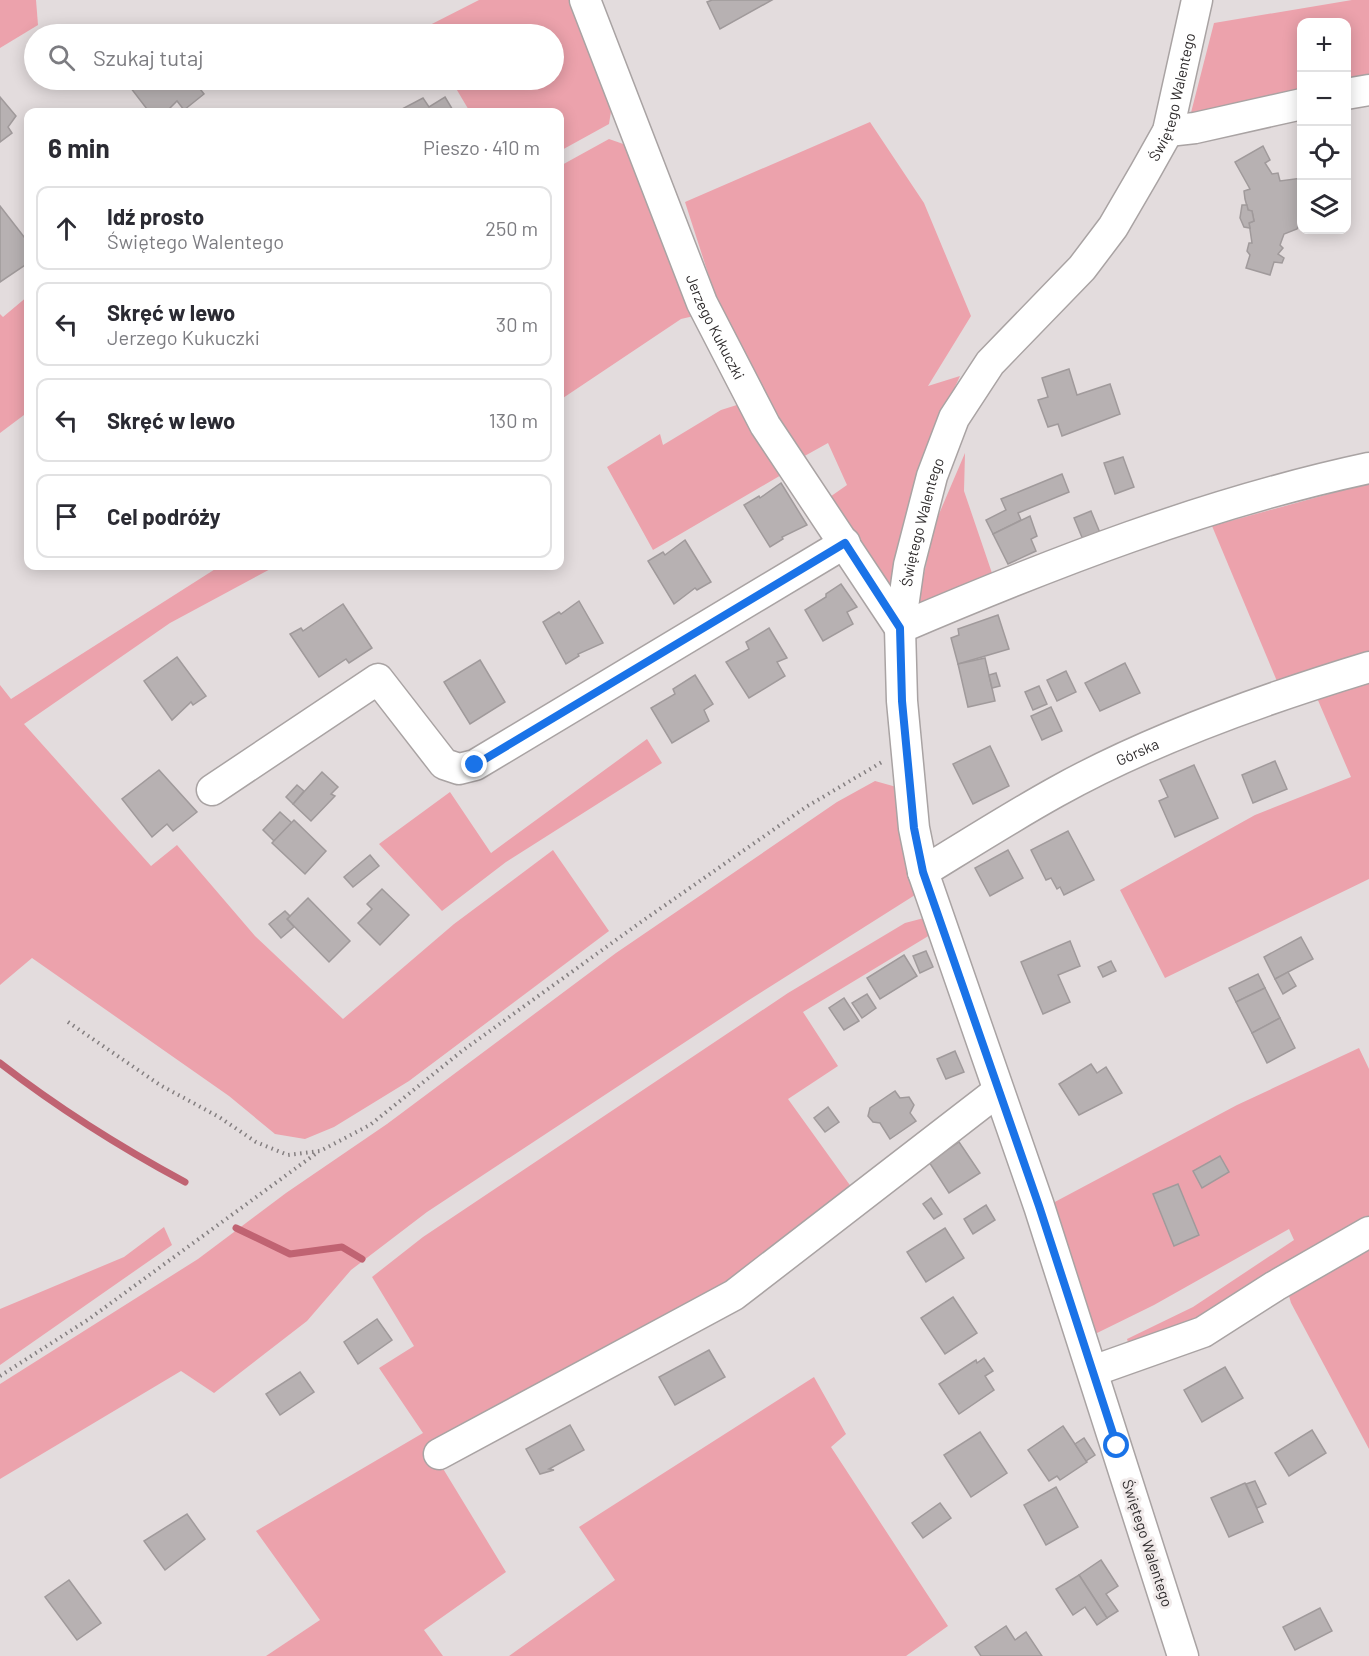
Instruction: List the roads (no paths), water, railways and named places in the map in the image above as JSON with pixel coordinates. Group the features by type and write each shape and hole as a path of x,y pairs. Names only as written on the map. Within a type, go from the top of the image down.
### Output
{"street":[{"name":"Jerzego Kukuczki","path":"585,0 702,303 765,425 900,628"},
{"name":"Świętego Walentego","path":"1182,1656 1093,1371 923,872 914,828 906,750 900,628 909,565 932,476 954,418 990,363 1074,277 1107,235 1168,131 1197,0"},
{"path":"1351,93 1369,90"},
{"path":"1168,131 1195,128 1297,105"},
{"path":"900,628 1036,570 1194,514 1299,484 1369,468"},
{"path":"212,790 378,679 444,764 459,768 475,765 845,543"},
{"name":"Górska","path":"923,872 1057,791 1158,744 1307,686 1369,667"},
{"path":"439,1454 734,1296 998,1091"},
{"path":"1093,1371 1203,1332 1275,1286 1369,1232"}],"waterway":[{"path":"0,1063 44,1096 90,1126 185,1182"},
{"path":"236,1228 290,1254 342,1247 362,1259"}]}
